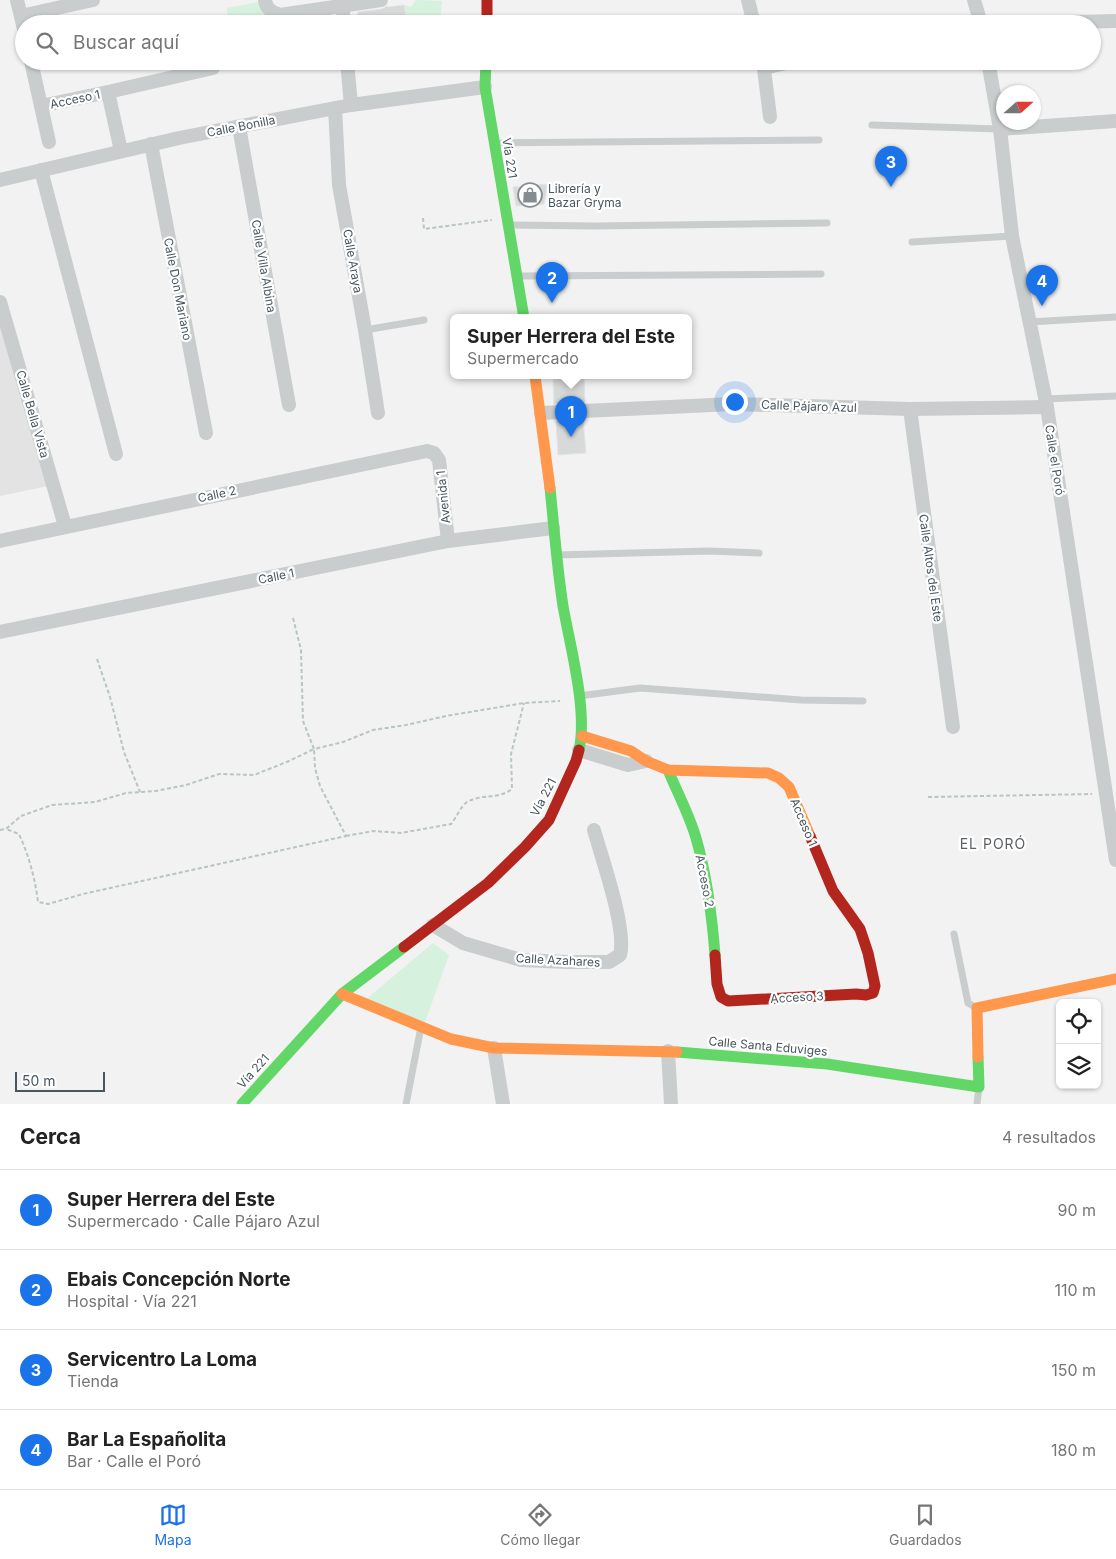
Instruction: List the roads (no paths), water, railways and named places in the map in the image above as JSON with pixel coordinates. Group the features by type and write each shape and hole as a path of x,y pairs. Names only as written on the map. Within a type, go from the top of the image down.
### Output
{"street":[{"path":"17,0 20,15"},
{"path":"45,15 93,0"},
{"path":"265,0 266,5 272,12 280,15 342,3 381,0"},
{"path":"486,15 487,0"},
{"path":"748,0 752,15"},
{"path":"974,0 978,15"},
{"path":"1101,21 1116,21"},
{"path":"33,70 49,142"},
{"name":"Acceso 1","path":"41,106 204,70"},
{"path":"349,70 351,105"},
{"name":"Vía 221","path":"486,70 485,87 523,314"},
{"path":"764,70 770,117"},
{"name":"Calle el Poró","path":"990,70 996,106"},
{"name":"Calle Bonilla","path":"0,180 151,144 335,108 485,87"},
{"name":"Acceso 1","path":"108,92 121,151"},
{"name":"Calle Araya","path":"335,108 339,185 378,413"},
{"path":"1041,126 1116,121"},
{"name":"Calle Villa Albina","path":"239,127 288,404"},
{"name":"Calle el Poró","path":"1000,130 1012,236 1046,403 1116,860"},
{"name":"Calle Don Mariano","path":"151,144 206,433"},
{"path":"41,170 116,454"},
{"name":"Calle Bella Vista","path":"0,302 65,526"},
{"name":"Vía 221","path":"242,1104 342,994 488,883 525,847 549,820 576,761 581,743 579,696 563,603 535,379"},
{"name":"Calle Pájaro Azul","path":"541,413 733,404 910,409 1046,403"},
{"name":"Calle Altos del Este","path":"910,409 952,727"},
{"name":"Calle 2","path":"0,541 427,451 434,453"},
{"name":"Avenida 1","path":"434,453 439,460 448,542"},
{"name":"Calle 1","path":"0,632 448,542 553,528"},
{"name":"Acceso 1","path":"581,743 628,765 646,761 668,770 768,773 779,778 789,787 833,891 860,930 868,953 875,986 873,993"},
{"name":"Acceso 2","path":"668,770 695,836 701,856 709,897 721,997"},
{"name":"Calle Azahares","path":"433,925 464,943 520,960 609,962 620,955 622,947 616,907 594,830"},
{"path":"979,1087 977,1008 1116,979"},
{"name":"Acceso 3","path":"721,997 728,1001 856,994 866,996 873,993"},
{"name":"Calle Santa Eduviges","path":"342,994 452,1039 494,1048 668,1051 827,1064 979,1087"},
{"path":"494,1048 502,1104"},
{"path":"668,1051 671,1104"}],"lane":[{"path":"872,125 996,129"},
{"path":"494,143 819,140"},
{"path":"507,222 595,226 827,223"},
{"path":"912,242 1012,236"},
{"path":"517,276 821,274"},
{"path":"1029,322 1116,316"},
{"path":"365,330 424,320"},
{"path":"1046,403 1116,396"},
{"path":"557,555 709,550 759,553"},
{"path":"579,696 640,688 801,700 863,701"},
{"path":"954,934 968,1003 977,1008"},
{"path":"406,1104 421,1026"},
{"path":"977,1104 979,1087"}],"place":[{"name":"Servicentro La Loma","path":"891,187"},
{"name":"Librería y Bazar Gryma","path":"530,195"},
{"name":"Ebais Concepción Norte","path":"552,303"},
{"name":"Bar La Españolita","path":"1042,306"},
{"name":"Super Herrera del Este","path":"571,437"}],"district":[{"name":"EL PORÓ","path":"993,843"}]}
